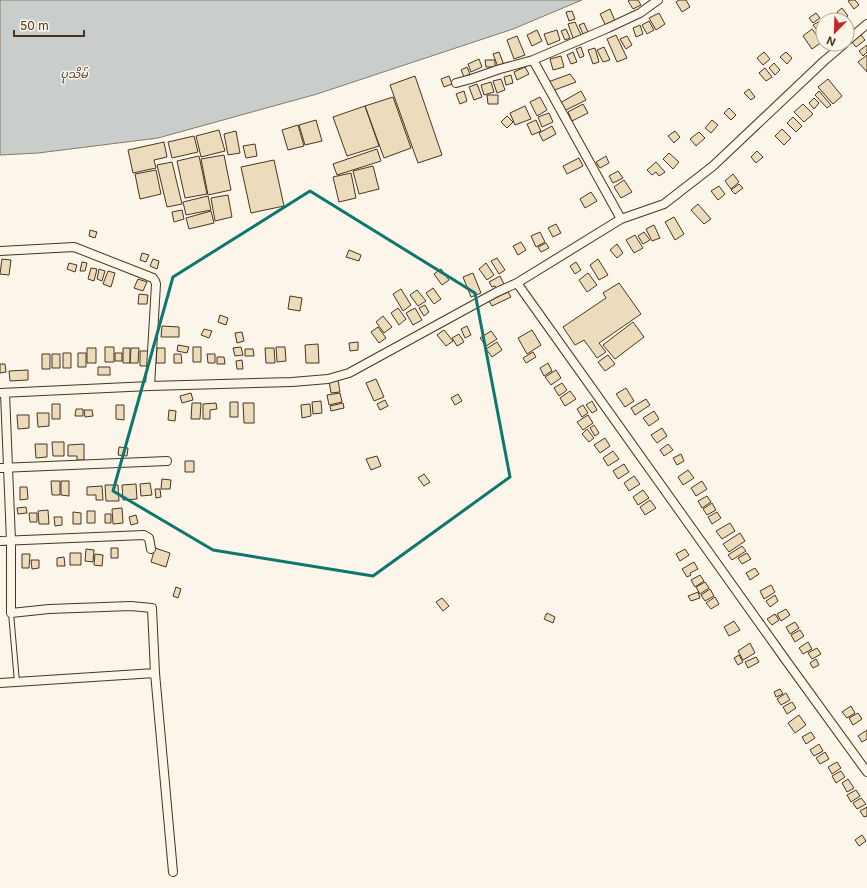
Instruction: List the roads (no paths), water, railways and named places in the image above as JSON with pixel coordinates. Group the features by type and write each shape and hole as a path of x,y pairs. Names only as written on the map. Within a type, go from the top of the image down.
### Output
{"street":[{"path":"456,83 533,60 640,13 658,0"},
{"path":"855,34 867,24"},
{"path":"173,872 155,673 152,608 131,606 49,609 11,613 11,541 4,468 3,393 150,386 292,382 328,379 349,373 497,292 517,283 621,219 664,204 713,166 835,52"},
{"path":"533,60 621,219"},
{"path":"0,251 74,247 153,278 156,281 156,284 150,386"},
{"path":"517,283 766,633 867,772"},
{"path":"4,468 167,461"},
{"path":"0,542 144,535 149,538 151,549"},
{"path":"0,683 155,673"}],"lane":[{"path":"11,613 17,682"}],"water":[{"name":"ပုသိမ်","path":"0,0 582,0 513,29 317,94 158,138 38,153 0,155"}]}
